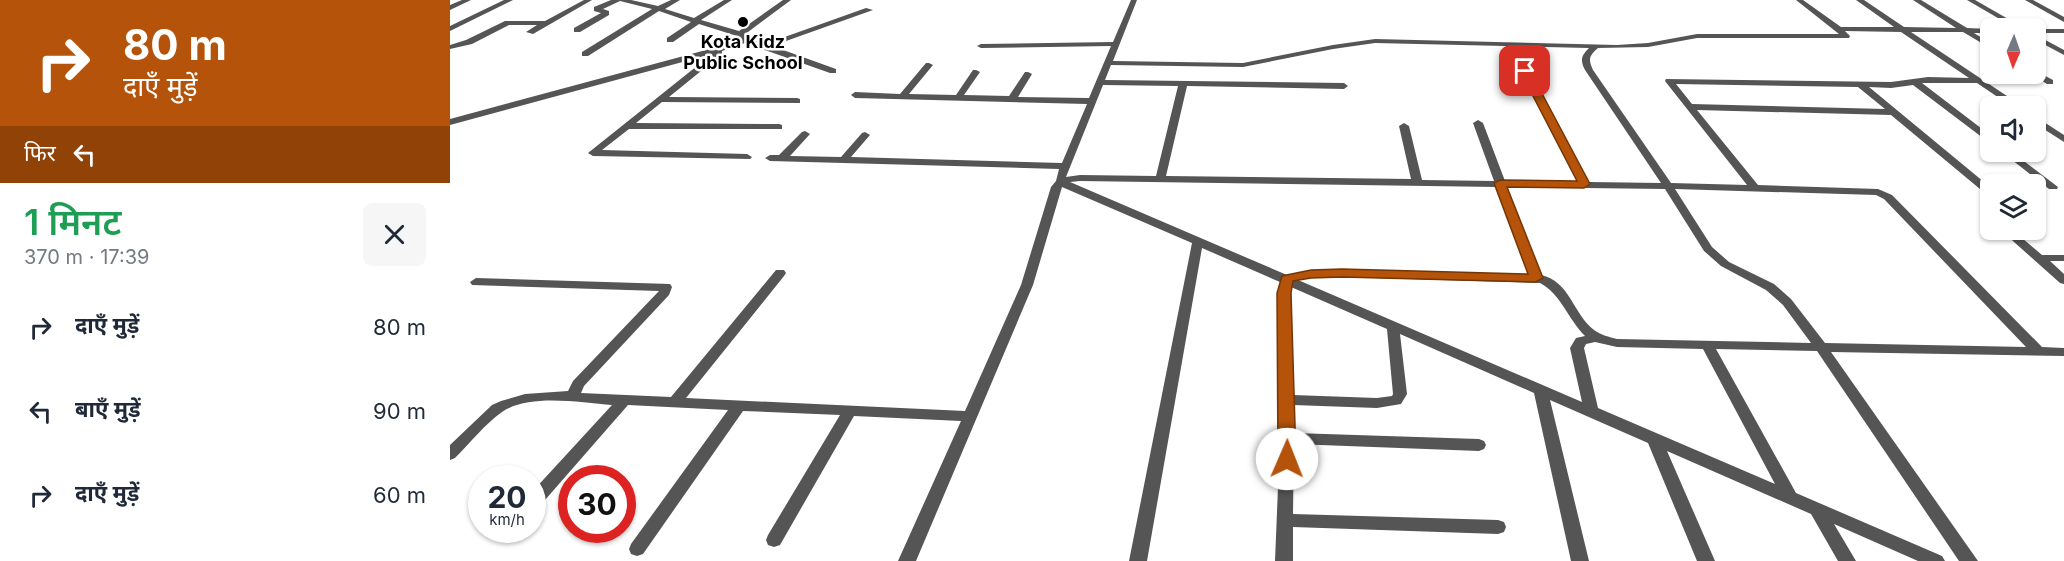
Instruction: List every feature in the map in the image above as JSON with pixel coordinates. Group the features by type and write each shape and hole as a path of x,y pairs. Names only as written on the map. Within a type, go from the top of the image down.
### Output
{"street":[{"path":"450,8 468,0"},
{"path":"450,28 510,0"},
{"path":"530,32 589,0"},
{"path":"577,30 606,13 597,9 617,0"},
{"path":"622,0 696,21 833,71"},
{"path":"585,54 650,13 677,0"},
{"path":"670,40 729,0"},
{"path":"747,157 593,153 742,37 774,8 788,0"},
{"path":"908,561 968,416 1027,285 1056,187 1061,181 1091,101 1134,0"},
{"path":"1108,63 1243,65 1333,46 1375,41 1639,46 1697,36 1846,36 1799,0"},
{"path":"1858,0 2001,96"},
{"path":"1916,0 1980,40"},
{"path":"1970,0 2002,18"},
{"path":"2028,0 2064,20"},
{"path":"765,46 869,10"},
{"path":"450,46 469,42 504,24 547,23"},
{"path":"1839,30 1980,31"},
{"path":"2046,31 2064,31"},
{"path":"2046,43 2064,53"},
{"path":"981,46 1116,44"},
{"path":"1595,46 1586,55 1585,62 1588,70 1714,257 1780,295 1821,347 1969,561"},
{"path":"450,122 725,48"},
{"path":"903,96 929,65"},
{"path":"1525,71 1584,184"},
{"path":"958,98 976,72"},
{"path":"1012,99 1028,74"},
{"path":"2046,79 2050,82"},
{"path":"1754,187 1670,81 1891,85 1916,81 1978,81"},
{"path":"1916,81 1980,131"},
{"path":"1099,82 1344,86"},
{"path":"1160,179 1183,83"},
{"path":"1860,84 1980,184"},
{"path":"855,95 1091,101"},
{"path":"661,99 796,101"},
{"path":"1689,107 1894,112"},
{"path":"1478,123 1536,278"},
{"path":"627,126 779,127"},
{"path":"1404,126 1416,182"},
{"path":"2046,127 2064,139"},
{"path":"782,158 805,134"},
{"path":"844,160 865,135"},
{"path":"770,158 1065,166"},
{"path":"2021,162 2053,186"},
{"path":"1061,181 1080,178 1584,184 1754,187 1883,193 2039,352"},
{"path":"1061,181 1592,414 1935,561"},
{"path":"2018,240 2064,280"},
{"path":"1138,561 1198,241"},
{"path":"2038,258 2064,258"},
{"path":"675,402 780,273"},
{"path":"1287,279 1311,274 1342,273 1536,278 1555,287 1588,334 1594,338 1617,343 2064,352"},
{"path":"1284,561 1287,438 1284,293 1287,279"},
{"path":"476,282 666,287 665,292 578,384 574,396"},
{"path":"1286,400 1377,403 1396,400 1400,394 1393,326"},
{"path":"1592,414 1577,348 1581,341 1594,338"},
{"path":"1707,345 1791,499"},
{"path":"1541,391 1580,561"},
{"path":"450,454 497,409 528,397 574,396 968,416"},
{"path":"546,487 625,400"},
{"path":"637,549 739,405"},
{"path":"774,540 850,410"},
{"path":"1287,438 1479,445"},
{"path":"1655,441 1706,561"},
{"path":"1817,510 1847,561"},
{"path":"1285,520 1498,527"}],"place":[{"name":"Kota Kidz Public School","path":"743,22"}],"route":[{"path":"1287,459 1284,293 1287,279 1311,274 1342,273 1536,278 1500,183 1584,184 1525,71"}]}
